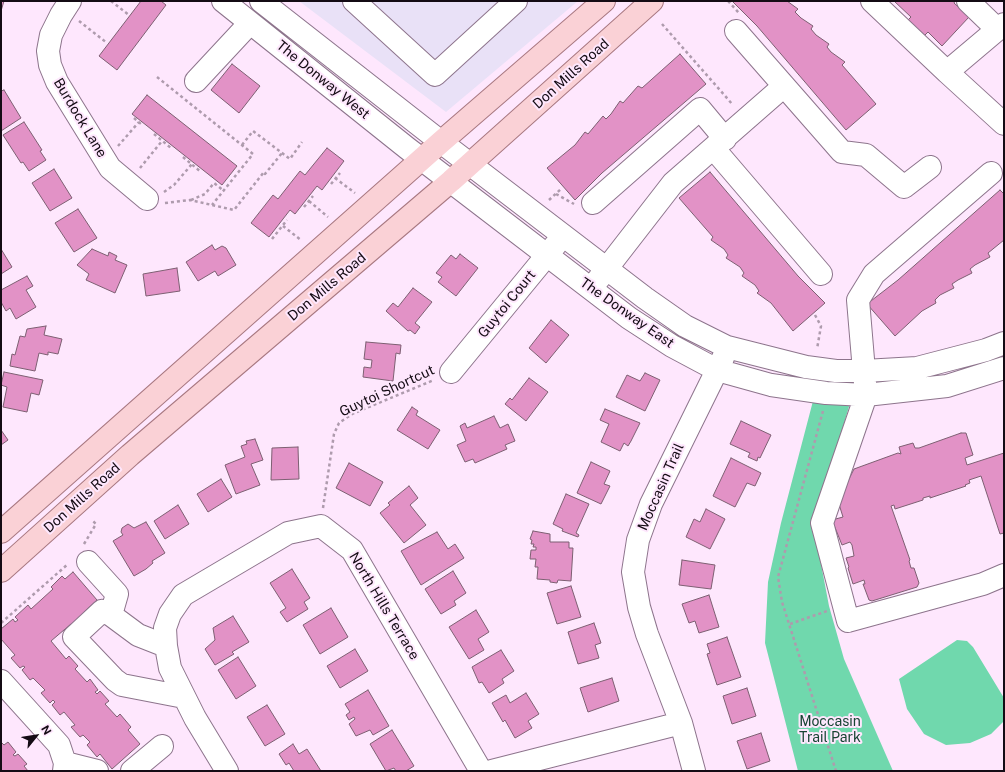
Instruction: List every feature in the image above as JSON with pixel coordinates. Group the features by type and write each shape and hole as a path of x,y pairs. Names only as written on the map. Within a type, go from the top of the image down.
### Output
{"main road":[{"name":"Don Mills Road","path":"1,571 130,455 452,181 652,1"},
{"name":"Don Mills Road","path":"1,532 601,2"}],"street":[{"name":"The Donway West","path":"223,1 423,160"},
{"name":"The Donway West","path":"261,1 441,142"},
{"path":"354,1 435,75 516,1"},
{"path":"872,1 1004,124"},
{"path":"948,72 1001,27 968,1"},
{"name":"Burdock Lane","path":"67,5 51,35 48,51 50,65 56,82 69,105 110,168 147,199"},
{"path":"196,82 250,22"},
{"path":"736,31 842,152 866,155 904,187 930,167"},
{"path":"591,288 673,183 720,144 784,86"},
{"path":"586,204 700,109 720,144 821,274"},
{"name":"The Donway East","path":"441,142 606,269 685,326 727,348 806,367 836,371 864,371 917,368 986,350 1004,343"},
{"name":"The Donway East","path":"423,160 629,318 672,346 717,370 771,385 826,393 866,395 947,386 1004,368"},
{"path":"991,173 874,274 858,300 866,395 822,522 848,621 983,584 1004,574"},
{"name":"Guytoi Court","path":"452,372 563,235"},
{"name":"Moccasin Trail","path":"694,771 681,723 647,634 639,607 633,572 638,540 651,504 727,348"},
{"path":"227,771 184,697 170,668 166,646 165,628 170,614 183,595 288,533 321,526"},
{"name":"North Hills Terrace","path":"321,526 352,550 481,771"},
{"path":"79,562 117,594 111,615"},
{"path":"166,646 138,635 111,615 102,611 74,637 115,680 122,685 184,697"},
{"path":"1,681 59,745 64,767 97,771"},
{"path":"492,771 681,723"},
{"path":"132,771 162,746"}],"path":[{"path":"111,1 129,15"},
{"path":"67,5 107,43"},
{"path":"662,24 747,120"},
{"path":"157,77 253,154 212,205"},
{"path":"102,157 120,144 140,123 134,118"},
{"path":"242,145 253,131 290,159 302,142"},
{"path":"154,134 171,148"},
{"path":"128,183 162,141"},
{"path":"190,200 234,210 264,172 265,174 282,153"},
{"path":"182,157 201,172"},
{"path":"147,199 162,193 174,185 192,164"},
{"path":"331,184 340,173"},
{"path":"335,178 356,193"},
{"path":"147,199 169,203 190,200 205,194 214,183 224,191"},
{"path":"546,203 562,188"},
{"path":"556,194 586,204"},
{"path":"304,207 313,196"},
{"path":"309,201 328,217"},
{"path":"272,239 287,220"},
{"path":"282,226 302,241"},
{"path":"816,315 821,326 817,351"},
{"name":"Guytoi Shortcut","path":"321,526 334,434 337,425 352,414 452,372"},
{"path":"826,393 778,577 781,599 836,771"},
{"path":"1,623 79,562"},
{"path":"790,624 844,605"}],"shaded area":[{"path":"299,1 578,1 446,112"}],"green space":[{"name":"Moccasin Trail Park","path":"813,401 850,403 814,527 829,606 844,659 893,771 798,771 765,643 768,582 781,523"},
{"path":"957,640 967,641 973,647 1004,698 1004,721 991,734 970,743 946,745 924,734 907,709 899,679"}],"building":[{"path":"1,1 4,1 1,11"},
{"path":"141,1 161,1 166,5 117,70 99,56"},
{"path":"732,1 787,1 798,9 795,12 801,18 813,26 811,29 816,35 829,44 827,47 831,52 845,62 842,65 876,104 846,130 757,26"},
{"path":"894,1 955,1 954,3 969,17 942,46 928,32 924,36 908,20 911,17"},
{"path":"680,54 706,84 602,173 575,200 547,168 575,145 585,132 588,134 603,116 606,119 620,101 623,103 638,86 642,88"},
{"path":"232,64 260,86 239,113 211,90"},
{"path":"4,90 21,118 1,131 1,91"},
{"path":"147,95 237,166 222,185 132,114"},
{"path":"24,122 42,150 40,151 46,160 29,171 23,162 21,163 3,135"},
{"path":"327,148 344,161 322,190 317,186 295,214 290,210 269,237 251,223 273,195 278,199 300,171 305,175"},
{"path":"54,169 72,198 50,211 32,183"},
{"path":"710,172 798,276 825,303 793,331 771,303 757,293 759,291 755,285 742,276 744,273 740,267 726,258 728,255 724,249 711,240 713,237 679,198"},
{"path":"1000,190 1004,194 1004,240 988,253 990,257 970,269 972,273 952,284 954,288 940,295 935,300 936,303 922,311 895,336 867,304 898,280"},
{"path":"78,209 97,238 74,252 55,223"},
{"path":"212,245 215,250 222,246 226,248 236,265 218,276 215,271 198,281 186,262"},
{"path":"1,249 12,267 1,274"},
{"path":"92,249 108,256 109,252 117,256 115,260 127,265 115,293 86,280 89,274 77,265"},
{"path":"460,254 478,268 456,296 438,282 442,277 436,273 451,255 456,259"},
{"path":"177,268 180,291 146,296 143,274"},
{"path":"27,276 33,286 26,290 36,307 16,319 10,308 6,311 1,302 1,290"},
{"path":"413,288 432,302 415,323 420,327 415,334 410,330 408,331 386,311 393,303 398,307"},
{"path":"551,320 569,335 546,363 529,348"},
{"path":"46,326 44,335 62,339 58,354 48,352 48,355 39,353 35,371 10,366 12,354 15,355 20,336 25,337 27,329"},
{"path":"366,342 401,345 400,354 396,353 393,381 363,377 364,367 371,368 372,360 364,359"},
{"path":"4,372 43,380 39,395 31,393 27,412 3,407 7,387 1,385"},
{"path":"645,373 660,380 645,411 616,397 627,375 640,381"},
{"path":"529,378 548,392 526,421 505,404 510,398 512,400"},
{"path":"412,407 418,411 416,415 440,430 428,449 397,430"},
{"path":"605,409 640,423 628,446 624,443 620,451 601,442 609,424 600,420"},
{"path":"494,416 500,428 508,424 515,441 505,445 507,449 475,463 473,459 465,462 457,445 466,441 460,426 465,423 467,428"},
{"path":"741,421 771,435 760,458 758,457 757,461 748,457 750,453 730,444"},
{"path":"1,430 8,440 1,445"},
{"path":"961,433 966,433 973,455 965,458 967,465 1004,453 1004,533 1000,534 981,476 969,480 970,483 965,485 966,486 930,498 930,496 923,498 923,500 895,509 894,505 891,506 910,560 911,568 914,568 919,583 917,587 872,601 869,600 863,584 865,584 864,580 853,584 846,558 854,556 852,545 850,542 842,545 832,520 843,517 838,501 854,469 898,453 901,454 899,447 913,443 915,448 919,448"},
{"path":"255,439 263,460 251,464 260,485 236,494 225,465 245,457 241,446 247,444 246,441"},
{"path":"298,447 299,479 271,480 272,448"},
{"path":"731,458 761,473 755,486 747,483 735,507 713,496"},
{"path":"591,462 610,471 604,484 610,486 601,504 577,493"},
{"path":"349,463 383,482 370,506 336,488"},
{"path":"221,479 232,497 208,512 197,494"},
{"path":"409,486 418,498 410,505 426,525 404,543 380,513 390,505 388,503"},
{"path":"566,494 589,504 576,533 579,535 578,537 562,531 563,529 553,524"},
{"path":"178,505 189,524 165,539 154,521"},
{"path":"706,509 725,519 710,549 686,537 694,519 700,522"},
{"path":"146,522 165,553 152,561 153,563 146,569 134,576 113,541 123,535 121,532 122,528 128,524 134,528"},
{"path":"533,531 550,534 550,542 569,542 569,548 573,548 571,581 558,580 557,583 550,582 550,580 537,579 538,567 535,567 536,559 530,559 531,550 536,550 536,547 533,547 534,544 531,544 532,540 530,539"},
{"path":"437,532 448,549 455,544 464,558 421,585 401,551"},
{"path":"682,560 715,565 711,589 679,585"},
{"path":"292,569 310,598 304,602 308,609 287,622 280,612 286,608 270,583"},
{"path":"453,571 466,593 454,601 456,605 441,614 425,589"},
{"path":"73,572 97,600 84,612 86,615 73,626 71,624 51,641 66,659 69,656 78,666 75,669 87,682 90,679 98,690 95,692 97,694 100,691 109,701 105,704 117,717 120,714 131,727 128,730 140,744 112,769 100,754 97,757 87,745 90,742 83,735 80,737 71,727 75,725 64,712 60,715 52,705 55,702 53,700 50,703 41,693 45,690 33,678 30,680 22,670 25,667 23,666 20,668 11,658 15,655 1,639 1,629 13,619 15,622 18,620 15,617 28,605 31,609 53,589 51,587 62,576 65,579"},
{"path":"571,586 581,617 557,624 547,593"},
{"path":"709,595 719,627 699,633 695,621 689,623 682,604"},
{"path":"331,608 348,637 320,654 303,625"},
{"path":"476,610 489,632 478,639 484,650 469,659 449,627"},
{"path":"233,616 249,642 232,652 234,654 215,665 205,649 215,640 213,628"},
{"path":"594,623 601,643 595,645 599,658 578,664 568,632"},
{"path":"727,637 741,677 717,685 707,654 710,653 707,644"},
{"path":"355,649 368,671 340,688 327,666"},
{"path":"501,650 514,671 502,679 504,683 489,693 482,682 479,683 472,667"},
{"path":"238,657 256,686 236,699 218,670"},
{"path":"612,678 619,701 588,712 580,688"},
{"path":"747,688 756,716 732,724 723,696"},
{"path":"368,690 389,726 373,735 370,730 356,736 349,724 355,719 354,717 349,720 346,715 350,712 345,704"},
{"path":"526,693 539,714 528,721 532,728 515,738 505,720 503,722 492,703 506,695 510,703"},
{"path":"267,705 285,734 265,746 247,717"},
{"path":"392,730 414,766 406,771 396,771 394,768 386,771 370,744"},
{"path":"761,733 770,761 747,769 737,741"},
{"path":"1,742 4,745 8,742 16,752 13,755 15,756 18,754 27,764 24,766 28,771 1,771"},
{"path":"293,744 299,754 307,749 321,771 294,771 289,763 286,765 279,754"}]}
